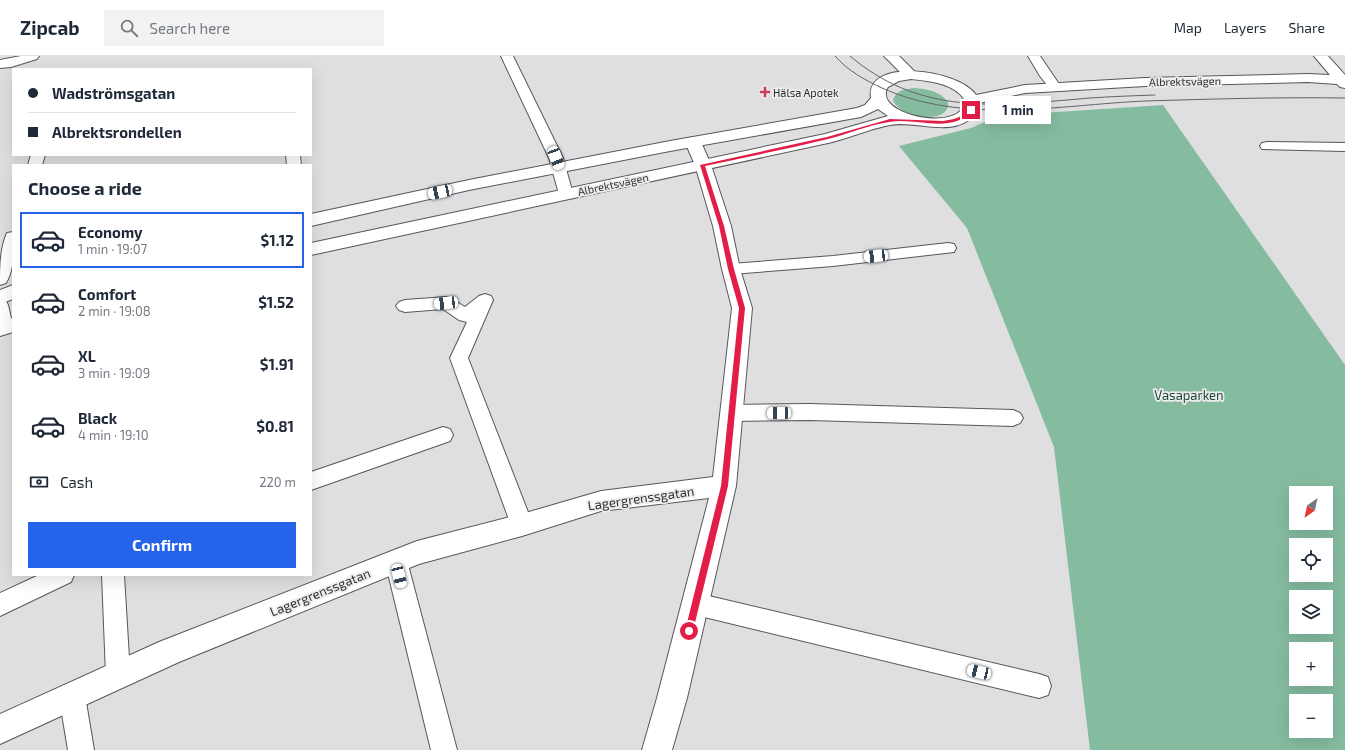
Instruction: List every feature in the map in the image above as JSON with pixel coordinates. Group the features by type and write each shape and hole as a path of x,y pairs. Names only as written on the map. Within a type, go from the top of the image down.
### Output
{"main road":[{"path":"891,56 911,75"},
{"path":"1320,56 1344,81"},
{"path":"911,75 926,76 954,84 965,91 972,100 971,110 965,116 955,121 936,123 914,120 898,115 885,108 878,100 877,93 879,87 886,81 897,77 911,75"},
{"name":"Albrektsvägen","path":"954,84 1025,89 1152,81 1308,78 1344,81"},
{"name":"Albrektsvägen","path":"972,100 1025,89"},
{"name":"Albrektsvägen","path":"312,220 469,185 693,142 861,112 870,108 878,100"},
{"name":"Albrektsvägen","path":"312,249 828,138 890,120 914,120"},
{"path":"658,750 696,604 724,486 742,308 731,269 722,226 703,165 693,142"},
{"path":"0,297 12,292"},
{"name":"Lagergrenssgatan","path":"0,729 176,649 417,553 522,525 601,501 724,486"}],"lane":[{"path":"0,64 11,63 33,56"},
{"path":"507,56 560,168 566,194"},
{"path":"1034,56 1046,76 1055,87"},
{"path":"1266,146 1345,147"},
{"path":"0,279 2,264 12,239"},
{"path":"731,269 833,261 948,248"},
{"path":"405,306 446,303 465,316 485,300 459,358 522,525"},
{"path":"0,305 6,327"},
{"path":"732,414 810,412 1013,418"},
{"path":"312,482 443,435"},
{"path":"396,561 444,750"},
{"path":"0,605 62,576"},
{"path":"113,576 118,675"},
{"path":"696,604 1039,686"},
{"path":"72,696 81,750"}],"green space":[{"path":"914,88 928,90 941,95 948,102 947,109 942,114 924,117 905,112 897,106 893,100 894,97 899,92"},
{"name":"Vasaparken","path":"1163,105 1345,365 1345,750 1090,750 1054,447 967,228 899,146 971,128 999,116"}],"tram line":[{"path":"835,56 857,75 882,88 914,99 946,106 979,109 1012,110 1145,101 1345,98"},
{"path":"850,56 875,74 900,87 926,96 953,102 1008,104 1100,97 1155,95"}],"place":[{"name":"Hälsa Apotek","path":"765,92"}],"route":[{"path":"689,631 724,486 742,308 731,269 722,226 703,165 828,138 890,120 914,120 928,123 955,121 965,116 971,110"}]}
